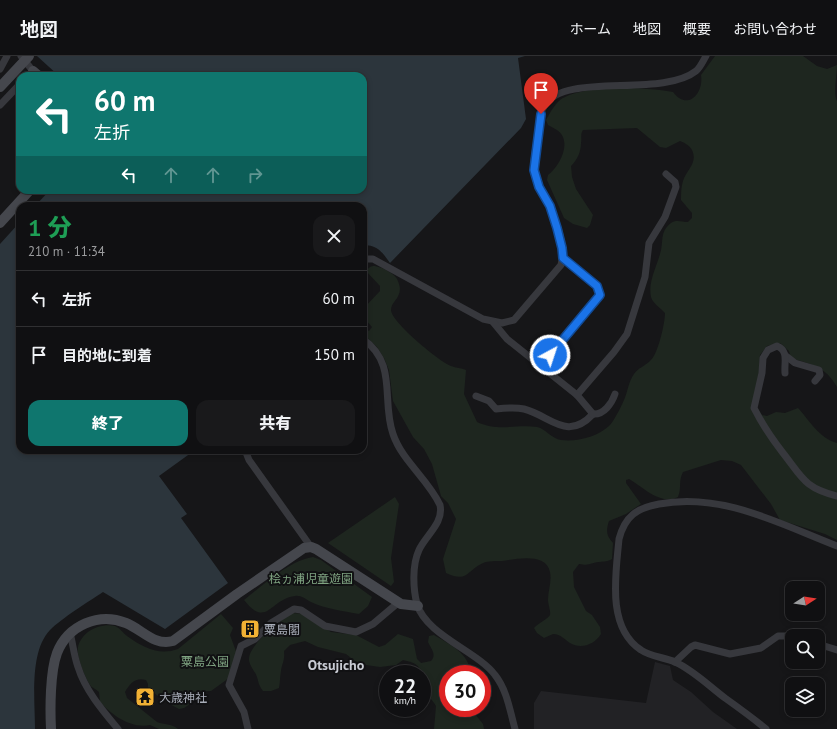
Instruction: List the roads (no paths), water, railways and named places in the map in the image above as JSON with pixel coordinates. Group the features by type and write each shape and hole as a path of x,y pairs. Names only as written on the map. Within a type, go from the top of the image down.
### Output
{"street":[{"path":"0,69 7,56"},
{"path":"21,56 32,72"},
{"path":"0,87 29,56"},
{"path":"367,259 373,258 483,319 493,322 508,323 519,316 561,265 563,258 558,232 550,206 539,187 534,170 541,114 546,104 558,94 574,90 621,85 666,84 676,81 697,70 706,56"},
{"path":"0,105 16,88"},
{"path":"577,395 609,358 627,334 646,277 649,243 665,217 676,187 675,182 666,174"},
{"path":"19,202 26,194"},
{"path":"0,223 16,205"},
{"path":"541,366 600,295 597,286 563,258"},
{"path":"493,322 507,339 577,395 593,414"},
{"path":"367,343 377,352 384,365 393,434 401,450 440,505 442,511 438,521 420,549 416,561 415,593 418,606 425,619 442,635 487,666 495,675 505,690 515,729"},
{"path":"786,373 786,356 784,351 777,346 768,350 763,358 762,373 754,408 776,446 804,480 817,490 837,496"},
{"path":"786,356 795,363 819,370 820,375 815,381"},
{"path":"476,396 489,401 496,409 522,409 564,427 577,426 593,414 597,414 604,410 611,404 615,394"},
{"path":"247,454 249,460 311,547 330,557 399,602 418,606"},
{"path":"766,729 700,678 675,662 652,656 639,649 627,635 619,617 615,594 619,539 628,518 645,507 670,502 709,501 747,510 837,546"},
{"path":"51,729 52,691 56,654 70,633 86,622 106,618 127,624 153,640 167,643 173,641 296,552 311,547"},
{"path":"248,729 244,712 229,685 241,646 255,639 271,623 294,609 301,610 325,626 356,632 373,624 399,602"},
{"path":"70,633 77,663 83,678 93,697 118,729"},
{"path":"675,662 694,645 730,654 761,648 778,636 785,636"},
{"path":"825,646 837,650"}],"place":[{"name":"粟島閣","path":"250,629"},
{"name":"大歳神社","path":"145,697"}],"district":[{"name":"Otsujicho","path":"336,665"}],"park label":[{"name":"桧ヵ浦児童遊園","path":"311,578"},
{"name":"粟島公園","path":"205,661"}]}
